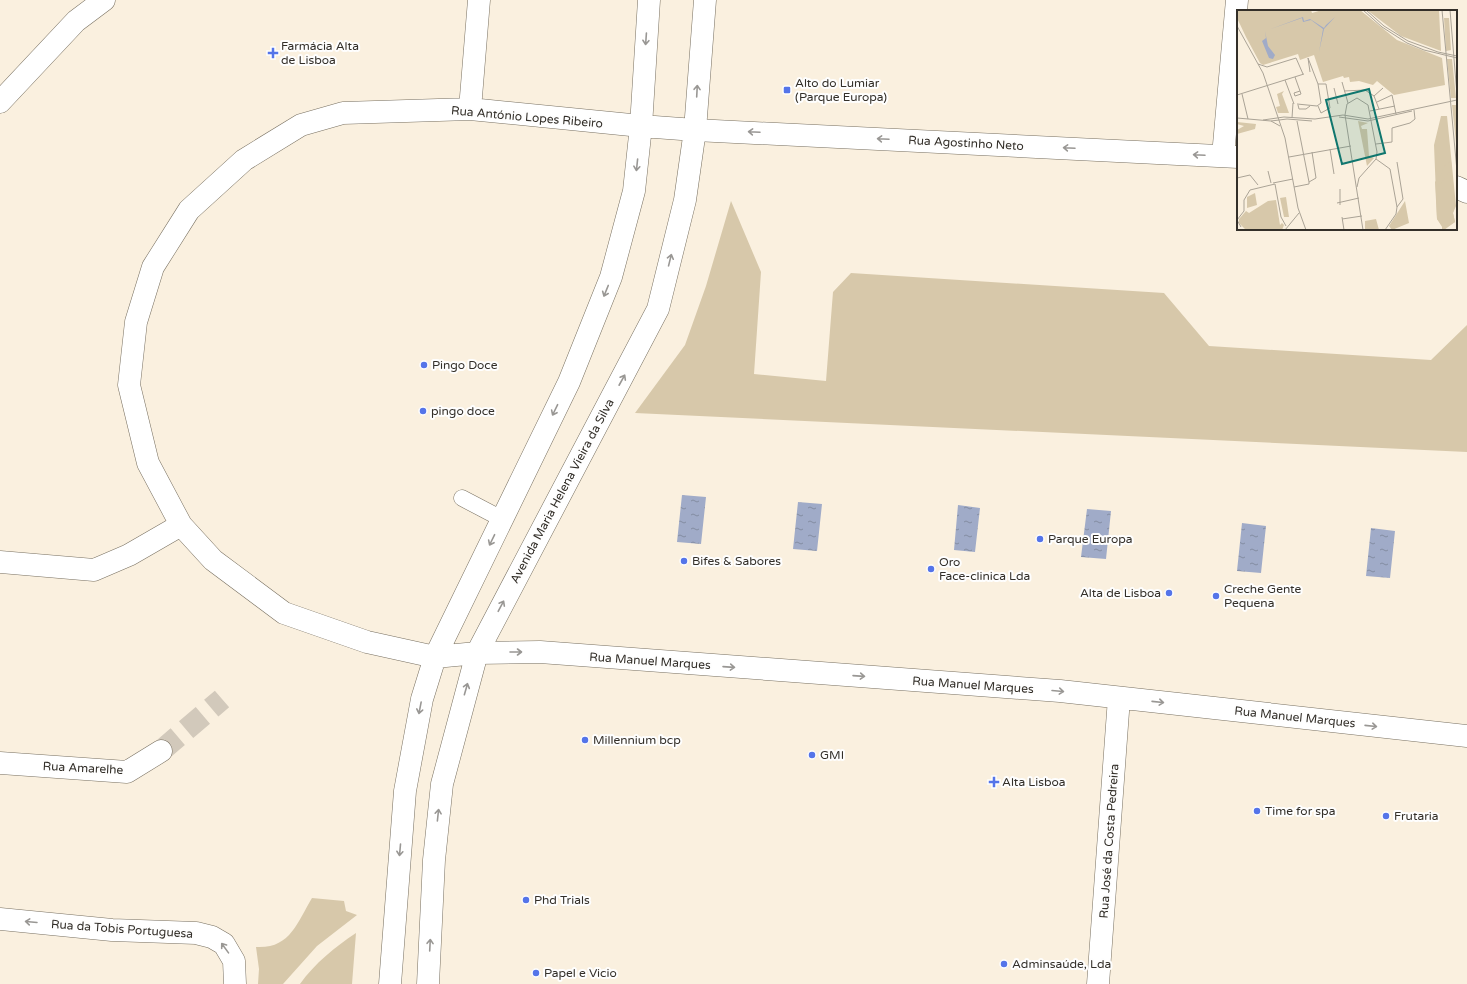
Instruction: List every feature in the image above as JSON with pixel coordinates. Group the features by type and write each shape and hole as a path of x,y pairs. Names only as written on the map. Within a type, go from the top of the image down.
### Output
{"street":[{"path":"0,102 76,21 104,0"},
{"path":"470,109 479,0"},
{"path":"390,984 405,791 422,699 435,657 568,382 612,277 634,191 641,126 649,0"},
{"name":"Avenida Maria Helena Vieira da Silva","path":"428,984 434,860 442,784 477,652 658,309 686,200 695,130 705,0"},
{"path":"1231,157 1237,0"},
{"name":"Rua António Lopes Ribeiro","path":"435,657 367,642 284,613 213,560 181,524 148,463 129,385 136,322 153,267 189,210 244,160 301,125 343,113 470,109 695,130"},
{"name":"Rua Agostinho Neto","path":"695,130 1231,157"},
{"path":"1457,187 1467,192"},
{"path":"0,562 94,570 129,555 181,524"},
{"name":"Rua Manuel Marques","path":"435,657 477,652 548,653 1060,691 1467,736"},
{"name":"Rua José da Costa Pedreira","path":"1098,984 1119,698"},
{"name":"Rua Amarelhe","path":"0,763 127,772 161,751"},
{"name":"Rua da Tobis Portuguesa","path":"0,920 112,930 201,934 224,944 234,961 235,984"}],"lane":[{"path":"462,498 502,519"}],"shaded area":[{"path":"731,201 761,272 754,374 826,381 833,292 851,273 1164,293 1209,346 1431,360 1467,325 1467,452 635,413 685,345 706,286"},
{"path":"312,898 344,901 346,911 357,915 317,946 283,984 258,984 259,969 256,947 277,944 285,939 297,925"},
{"path":"356,933 352,984 300,984 312,969 326,956"}],"water":[{"path":"682,495 706,497 701,544 677,542"},
{"path":"798,502 822,504 817,551 793,549"},
{"path":"958,505 980,508 975,552 954,550"},
{"path":"1087,509 1111,511 1106,559 1081,557"},
{"path":"1242,523 1266,526 1261,573 1237,571"},
{"path":"1371,528 1395,531 1390,578 1366,576"}],"tunnel":[{"path":"161,751 222,699"}],"place":[{"name":"Farmácia Alta de Lisboa","path":"273,53"},
{"name":"Alto do Lumiar (Parque Europa)","path":"787,90"},
{"name":"Pingo Doce","path":"424,365"},
{"name":"pingo doce","path":"423,411"},
{"name":"Parque Europa","path":"1040,539"},
{"name":"Bifes & Sabores","path":"684,561"},
{"name":"Oro Face-clinica Lda","path":"931,569"},
{"name":"Alta de Lisboa","path":"1169,593"},
{"name":"Creche Gente Pequena","path":"1216,596"},
{"name":"Millennium bcp","path":"585,740"},
{"name":"GMI","path":"812,755"},
{"name":"Alta Lisboa","path":"994,782"},
{"name":"Time for spa","path":"1257,811"},
{"name":"Frutaria","path":"1386,816"},
{"name":"Phd Trials","path":"526,900"},
{"name":"Adminsaúde, Lda","path":"1004,964"},
{"name":"Papel e Vicio","path":"536,973"}]}
